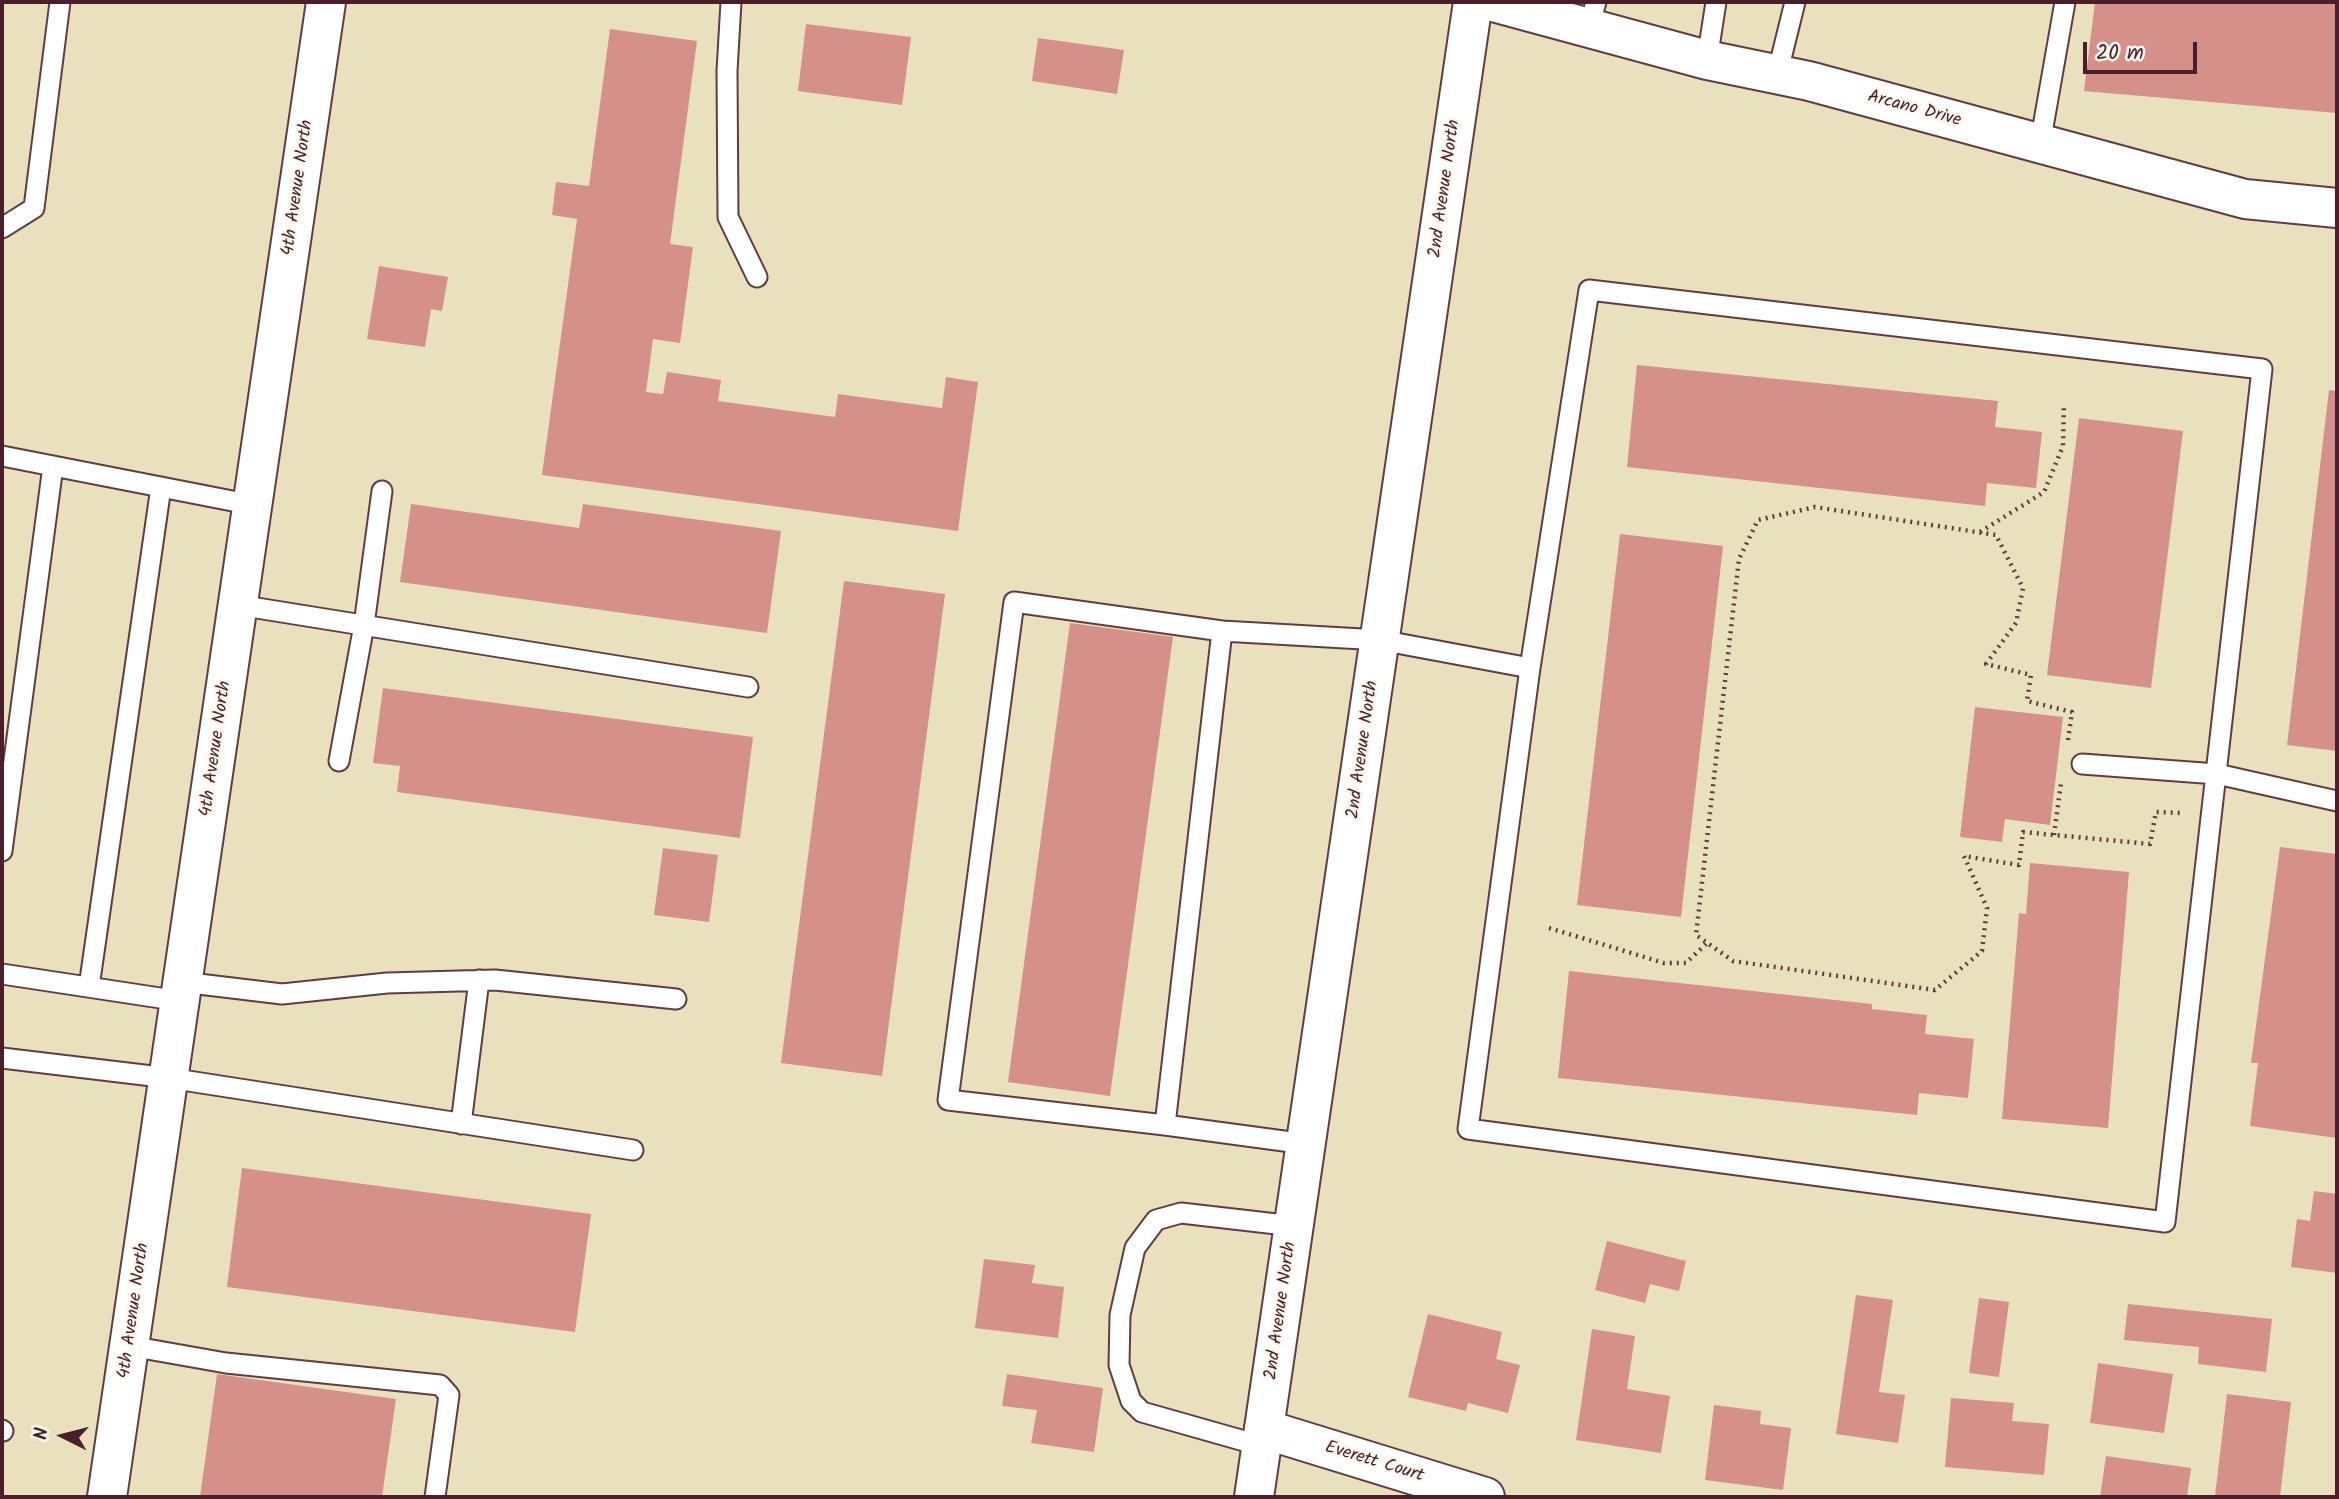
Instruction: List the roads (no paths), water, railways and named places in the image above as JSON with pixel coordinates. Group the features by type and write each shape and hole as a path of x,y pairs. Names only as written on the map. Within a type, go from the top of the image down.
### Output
{"street":[{"name":"4th Avenue North","path":"107,1497 326,2"},
{"name":"2nd Avenue North","path":"1254,1497 1473,2"},
{"name":"Arcano Drive","path":"1493,2 1592,15 1707,60 1777,75 2245,199 2337,208"},
{"name":"Everett Court","path":"1263,1437 1431,1490 1485,1497"}],"lane":[{"path":"2,228 34,208 60,2"},
{"path":"731,2 727,71 728,217 757,277"},
{"path":"1707,60 1716,2"},
{"path":"1777,75 1795,2"},
{"path":"2040,144 2065,2"},
{"path":"1589,290 2262,369 2165,1222 1468,1129 1530,668 1589,290"},
{"path":"2,456 253,505"},
{"path":"2,851 53,466"},
{"path":"89,987 160,486"},
{"path":"339,761 364,625 382,491"},
{"path":"1306,1144 948,1100 1014,602 1222,631 1380,640 1530,668"},
{"path":"238,605 748,687"},
{"path":"1165,1125 1222,631"},
{"path":"2074,758 2217,774 2337,801"},
{"path":"2,974 89,987 282,994 387,983 479,980 676,999"},
{"path":"461,1124 479,980"},
{"path":"2,1058 169,1078 633,1150"},
{"path":"1263,1437 1142,1412 1131,1401 1119,1365 1119,1315 1135,1248 1156,1220 1181,1213 1294,1226"},
{"path":"130,1346 226,1363 440,1385 449,1395 435,1497"}]}
